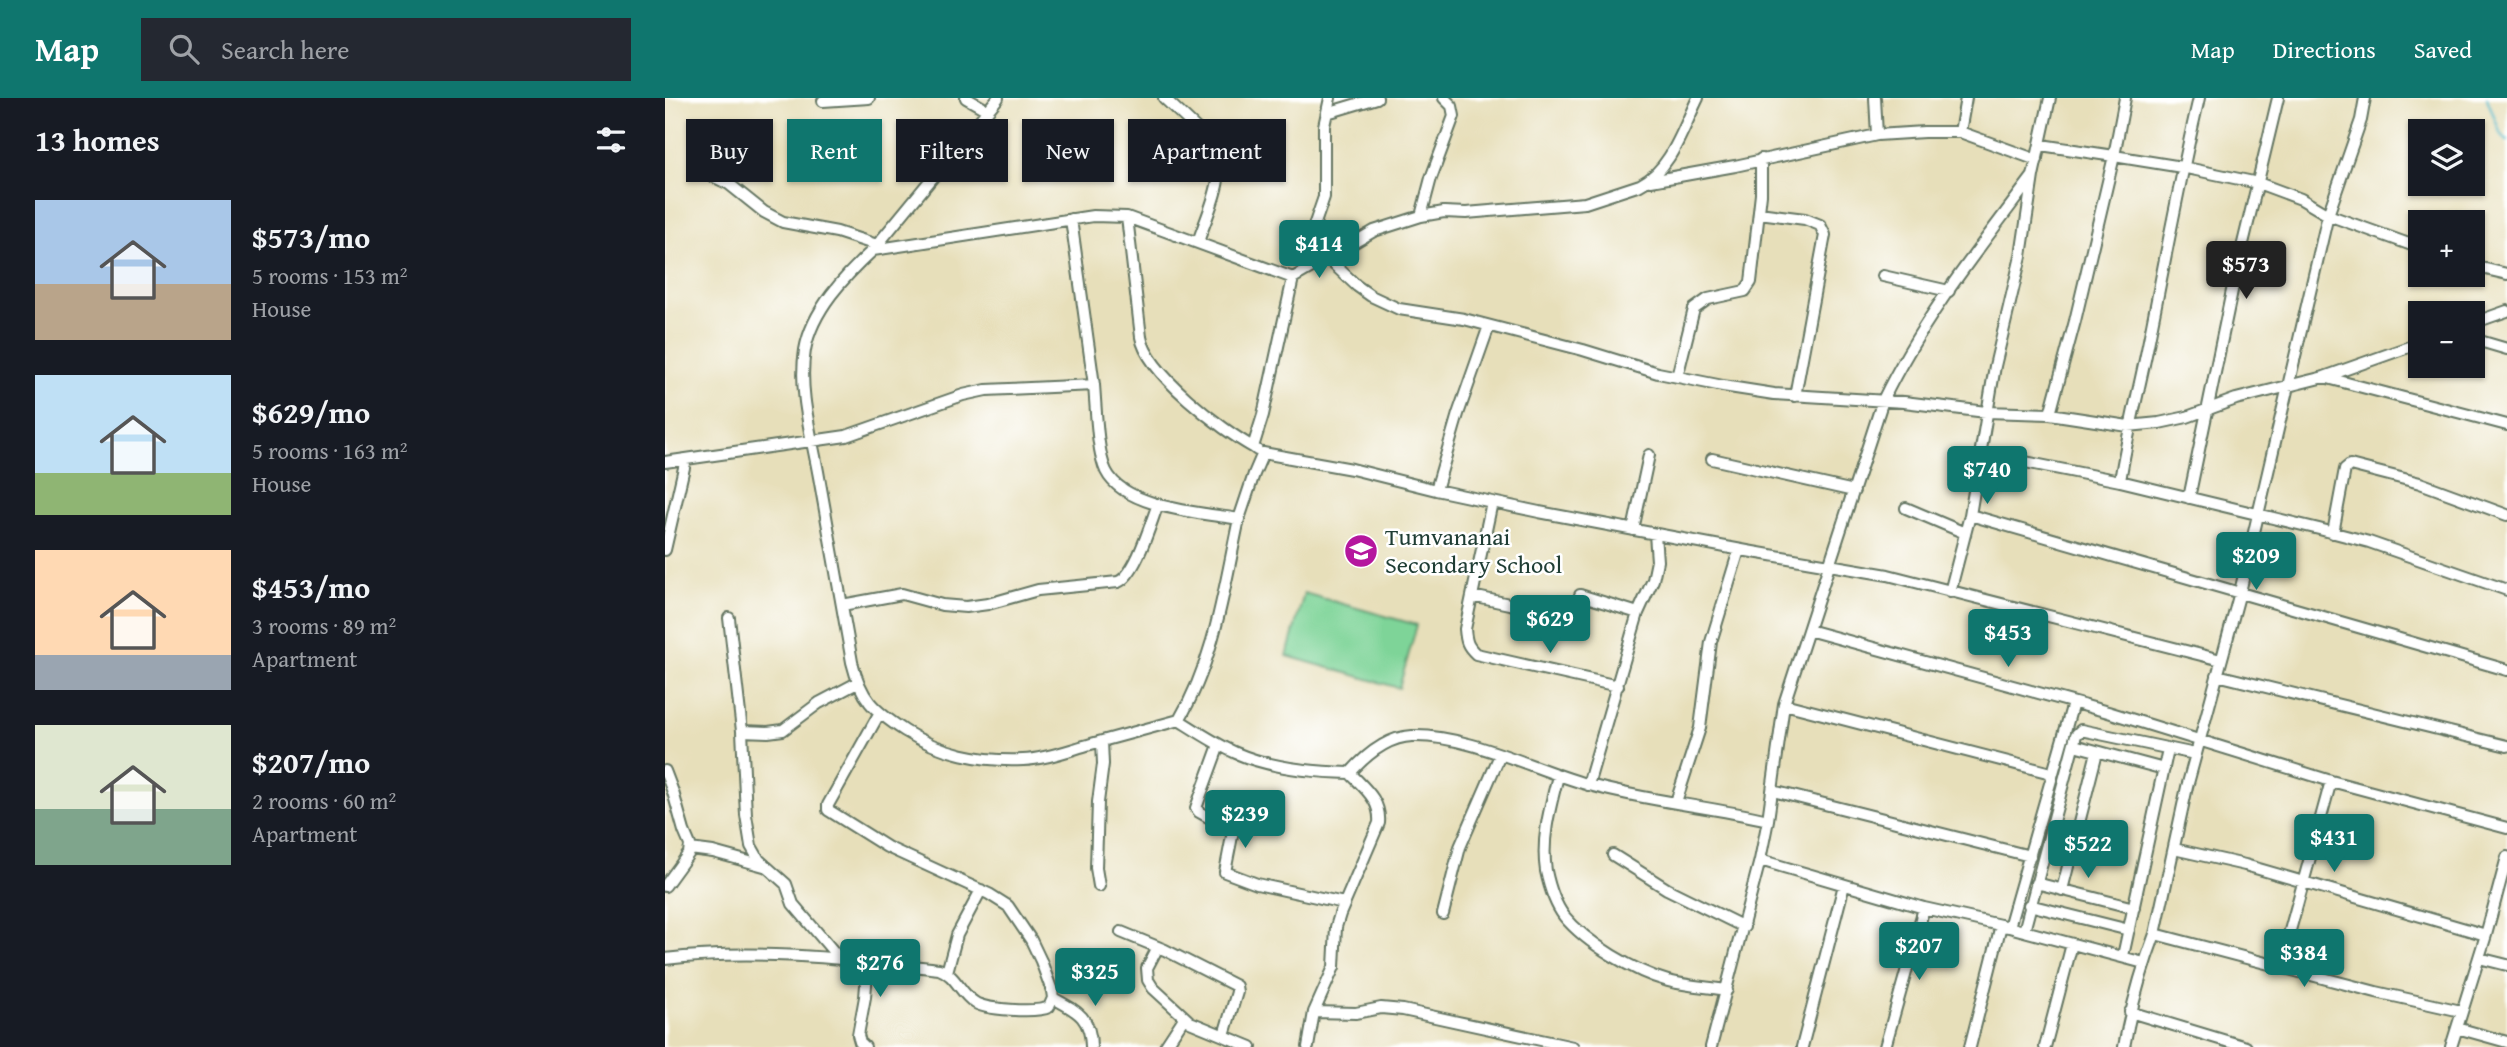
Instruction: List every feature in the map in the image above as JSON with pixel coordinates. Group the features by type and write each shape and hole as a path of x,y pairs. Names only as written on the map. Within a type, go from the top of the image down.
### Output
{"street":[{"path":"823,101 869,98"},
{"path":"966,98 987,110"},
{"path":"998,98 825,303 810,333 803,366 812,441 857,683 879,714 943,751 967,756 1024,760 1179,720 1194,694 1208,659 1239,519 1254,474 1263,415 1293,278 1326,257 1374,231 1421,216 1444,212 1466,213 1585,203 1648,181 1877,135 1960,132 2037,160"},
{"path":"1164,98 1214,145 1218,153 1218,180 1198,242"},
{"path":"1330,98 1324,135 1324,202 1314,226 1316,243 1326,257 1357,286 1399,309 1454,317 1677,377 1795,396 1883,400 1986,412 2050,414 2129,426 2166,422 2236,399 2325,377 2408,347"},
{"path":"1327,113 1377,98"},
{"path":"1421,216 1431,178 1454,116 1452,106 1444,98"},
{"path":"1648,181 1663,167 1698,98"},
{"path":"1875,98 1877,135"},
{"path":"1960,132 1966,98"},
{"path":"1949,592 1970,515 1986,412 2021,256 2033,176 2050,98"},
{"path":"2050,414 2075,321 2125,98"},
{"path":"2120,481 2182,167 2199,98"},
{"path":"2189,498 2234,281 2279,98"},
{"path":"2124,1047 2130,1012 2155,934 2195,754 2259,516 2327,215 2361,120 2365,98"},
{"path":"2041,145 2182,167 2258,183 2301,199 2327,215 2408,244"},
{"path":"1677,377 1694,309 1708,299 1742,292 1750,286 1759,213 1761,159"},
{"path":"1711,1047 1760,860 1773,791 1784,704 1883,400 1898,369 1971,258 2033,176"},
{"path":"725,182 764,212 783,222 837,232 875,247 1093,216 1127,217 1293,278"},
{"path":"1759,213 1805,219 1820,225 1825,235 1795,396"},
{"path":"1127,217 1141,337 1146,353 1164,375 1209,418 1258,450 1352,469 1436,491 1739,550 1888,575 2221,660"},
{"path":"1071,219 1105,470 1114,483 1126,492 1158,504 1239,519"},
{"path":"2485,269 2507,274"},
{"path":"1883,276 1949,291"},
{"path":"2485,319 2507,311"},
{"path":"1436,491 1458,414 1489,326"},
{"path":"2485,343 2507,349"},
{"path":"2325,377 2507,425"},
{"path":"665,462 846,436 963,395 986,390 1094,385"},
{"path":"1980,453 2120,481 2369,542 2507,590"},
{"path":"1633,530 1649,456"},
{"path":"1712,458 1854,491"},
{"path":"665,550 686,459"},
{"path":"2333,533 2345,469 2350,465 2420,483 2507,515"},
{"path":"1492,502 1465,628 1466,642 1476,654 1618,686"},
{"path":"842,605 902,594 941,605 965,607 1048,588 1118,582 1125,579 1133,565 1158,504"},
{"path":"1906,508 1965,533"},
{"path":"1970,515 2507,670"},
{"path":"1588,785 1638,613 1653,580 1656,568 1655,534"},
{"path":"1676,802 1700,728 1711,642 1739,550"},
{"path":"1580,595 1638,613"},
{"path":"1472,596 1546,612"},
{"path":"729,618 751,846 755,855 786,884 793,904 839,958"},
{"path":"1808,630 2199,739 2331,781 2507,828"},
{"path":"2217,675 2507,746"},
{"path":"742,731 783,730 819,703 857,683"},
{"path":"1970,1047 2005,926 2030,856 2051,773 2073,703"},
{"path":"1784,704 2051,773"},
{"path":"665,959 736,953 868,961 947,972 978,1005 1037,1011 1049,1007 1053,998 1041,961 1021,922 1008,906 981,890 887,848 828,810 828,805 879,714"},
{"path":"1179,720 1219,745 1252,759 1272,764 1350,773 1374,799 1379,815 1376,829 1336,927 1334,967 1314,1012 1308,1047"},
{"path":"2024,931 2076,735 2081,730 2087,730 2195,754"},
{"path":"1350,773 1380,747 1411,736 1453,741 1588,785 1768,820"},
{"path":"1099,886 1096,868 1103,741"},
{"path":"1219,745 1196,808 1233,831 1225,872 1257,884 1344,903"},
{"path":"2074,745 2164,769"},
{"path":"2123,956 2168,749"},
{"path":"2062,890 2097,751"},
{"path":"1443,914 1459,848 1500,755"},
{"path":"665,771 690,849"},
{"path":"1557,775 1548,819 1545,860 1548,880 1562,913 1620,960 1666,980 1727,989"},
{"path":"2280,967 2331,781"},
{"path":"1773,791 2030,856"},
{"path":"690,849 767,866"},
{"path":"665,886 690,849"},
{"path":"2174,849 2304,882 2486,935"},
{"path":"1613,855 1667,889 1744,927"},
{"path":"2452,1047 2486,935 2504,888 2507,857"},
{"path":"1760,860 1924,908 2005,926 2144,963"},
{"path":"2036,883 2134,908"},
{"path":"1802,1047 1843,885"},
{"path":"947,972 957,934 981,890"},
{"path":"2029,905 2129,930"},
{"path":"1885,1047 1924,908"},
{"path":"1121,932 1158,947 1236,986 1237,992 1224,1035"},
{"path":"2155,934 2461,1012"},
{"path":"2045,1047 2072,944"},
{"path":"1158,947 1147,968 1148,980 1153,988 1184,1018 1251,1047"},
{"path":"2479,958 2507,965"},
{"path":"865,1047 858,1035 868,961"},
{"path":"1053,998 1079,1012 1091,1031 1091,1047"},
{"path":"1314,1012 1356,1013 1389,1008 1573,1047"},
{"path":"2130,1012 2246,1047"},
{"path":"1165,1047 1184,1018"},
{"path":"2457,1028 2507,1042"}],"green space":[{"path":"1304,593 1417,625 1399,688 1287,656"}],"waterway":[{"path":"2487,98 2500,132 2507,141"}],"place":[{"name":"Tumvananai Secondary School","path":"1361,551"}]}
